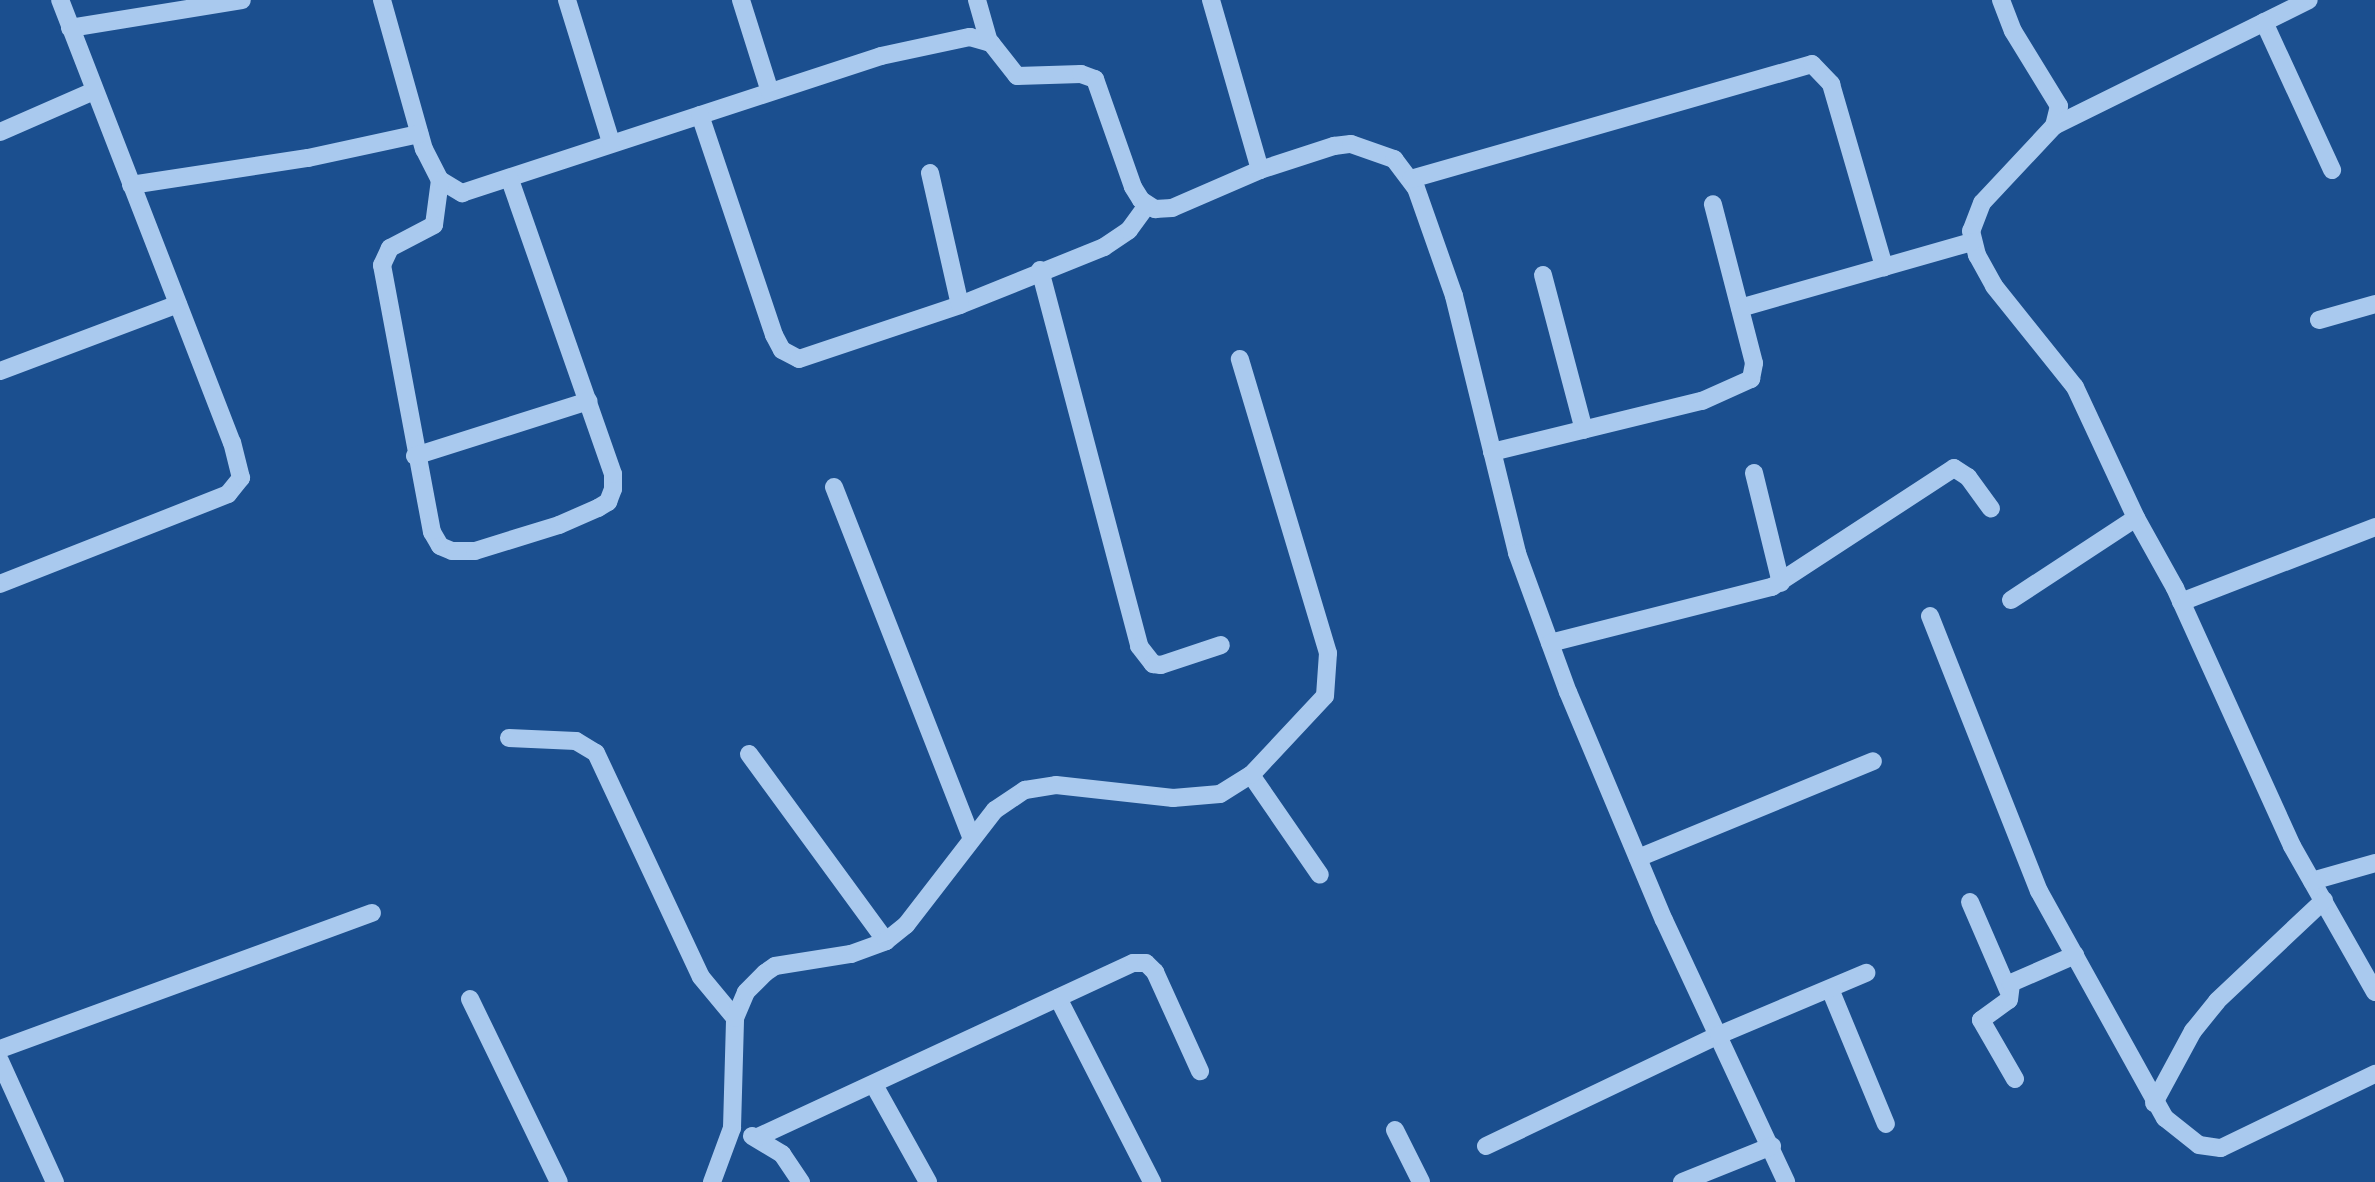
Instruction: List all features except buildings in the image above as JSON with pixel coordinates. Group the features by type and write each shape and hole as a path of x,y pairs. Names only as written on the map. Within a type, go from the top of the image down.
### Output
{"street":[{"path":"0,584 237,487 241,468 60,0"},
{"path":"70,28 242,0"},
{"path":"382,0 420,134 440,180 434,225 390,248 382,258 415,456 432,532 440,546 452,551 474,551 559,524 608,502 613,489 614,474 510,180"},
{"path":"567,0 611,142"},
{"path":"741,0 770,92"},
{"path":"977,0 989,42 1017,76 1081,74 1094,79 1132,187 1147,205 1172,208 1260,170 1351,144 1387,154 1411,180 1454,296 1517,553 1550,643 1638,858 1786,1182"},
{"path":"1211,0 1260,170"},
{"path":"2001,0 2013,31 2056,97 2054,126"},
{"path":"2309,0 2054,126 1982,203 1971,231 1972,242 1994,286 2075,387 2136,518 2181,602 2242,740 2312,881 2375,992"},
{"path":"2264,22 2332,170"},
{"path":"440,180 462,193 881,56 970,38 989,42"},
{"path":"1411,180 1757,76 1812,64 1831,84 1884,267"},
{"path":"0,132 94,91"},
{"path":"700,116 774,335 790,356 808,358 960,305 1117,240 1147,205"},
{"path":"130,185 308,158 420,134"},
{"path":"930,173 960,305"},
{"path":"1492,452 1702,401 1746,383 1754,363 1713,204"},
{"path":"1740,308 1972,242"},
{"path":"1040,270 1139,646 1153,664 1162,665 1221,645"},
{"path":"1543,275 1584,430"},
{"path":"0,371 178,304"},
{"path":"2319,320 2375,304"},
{"path":"712,1182 730,1136 735,1018 746,992 776,966 851,954 886,941 906,925 971,836 1010,798 1042,786 1201,798 1220,794 1251,776 1325,696 1330,668 1240,359"},
{"path":"415,456 588,401"},
{"path":"1550,643 1757,593 1781,583 1954,468 1968,477 1991,509"},
{"path":"1754,473 1781,583"},
{"path":"834,486 971,836"},
{"path":"2012,600 2136,518"},
{"path":"2181,602 2375,527"},
{"path":"1930,616 2039,892 2154,1103 2184,1135 2209,1148 2221,1148 2375,1074"},
{"path":"509,738 576,741 596,753 701,977 735,1018"},
{"path":"749,754 886,941"},
{"path":"1638,858 1873,761"},
{"path":"1251,776 1320,875"},
{"path":"2312,881 2375,864"},
{"path":"2154,1103 2185,1044 2216,1001 2324,900"},
{"path":"1970,902 1999,979 2008,990"},
{"path":"0,1049 372,914"},
{"path":"2015,1079 1981,1026 1983,1015 2008,1000 2008,990 2015,981 2075,956"},
{"path":"730,1136 758,1137 1133,963 1146,963 1200,1072"},
{"path":"1486,1146 1719,1035 1866,973"},
{"path":"1830,989 1886,1124"},
{"path":"1058,998 1152,1182"},
{"path":"470,999 559,1182"},
{"path":"0,1061 6,1084 55,1182"},
{"path":"874,1085 928,1182"},
{"path":"1395,1130 1422,1182"},
{"path":"758,1137 782,1154 801,1182"},
{"path":"1682,1182 1772,1146"}]}
